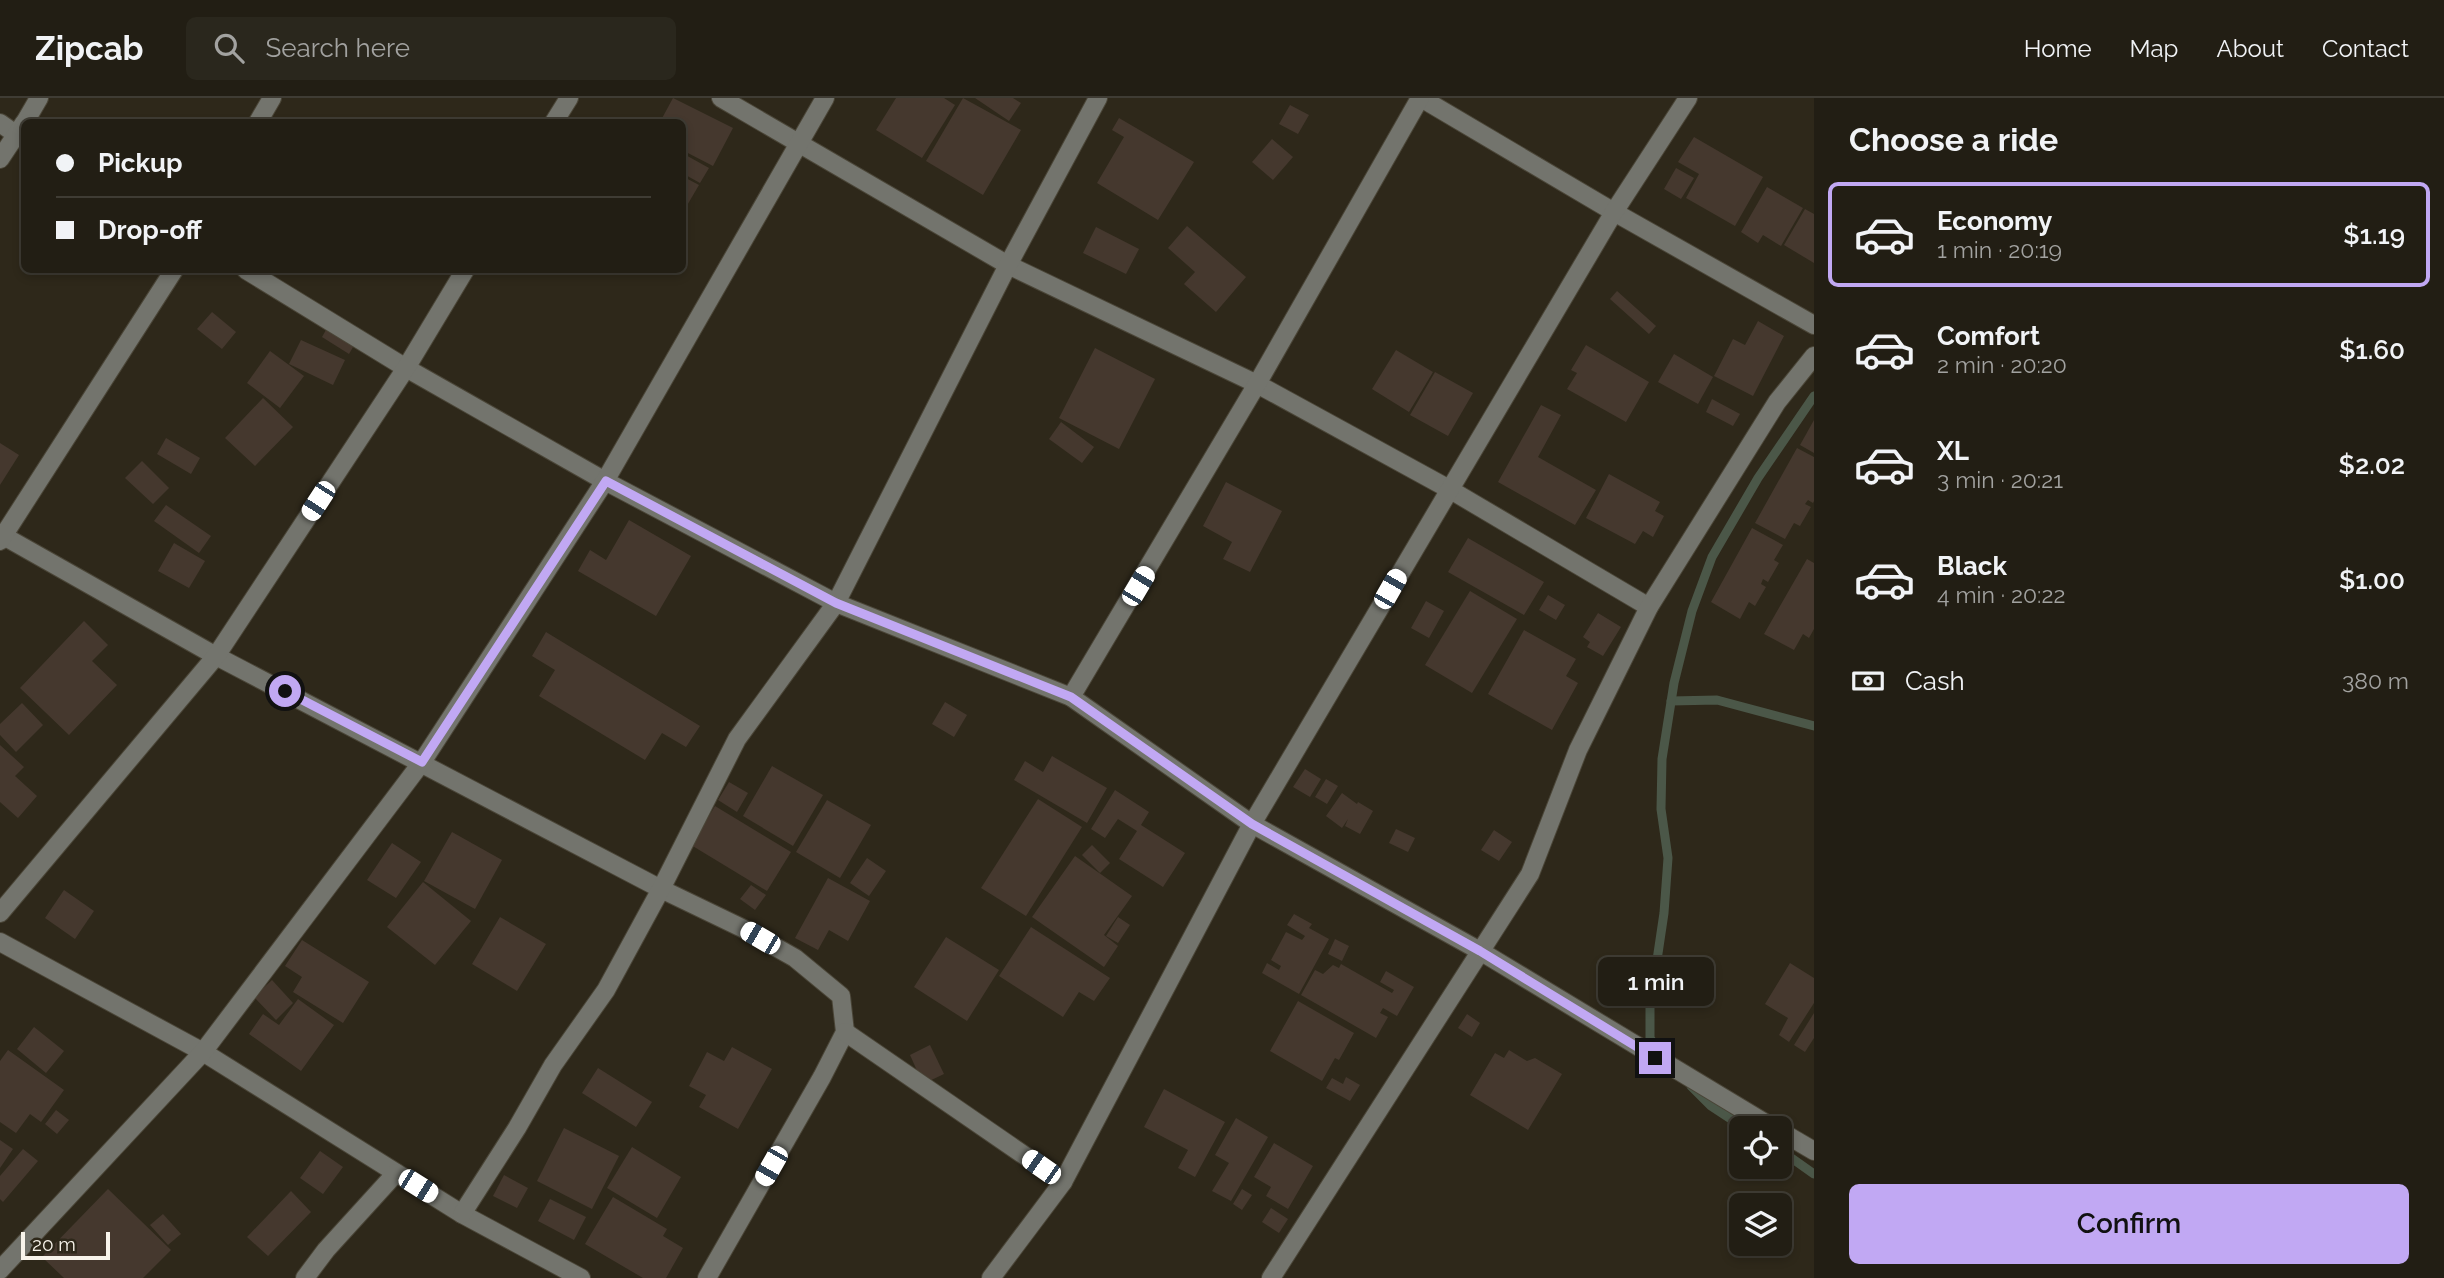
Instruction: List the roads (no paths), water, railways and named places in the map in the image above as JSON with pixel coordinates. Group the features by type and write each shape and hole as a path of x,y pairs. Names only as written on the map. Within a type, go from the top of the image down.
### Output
{"street":[{"path":"28,119 39,98"},
{"path":"260,119 272,98"},
{"path":"556,119 569,98"},
{"path":"721,98 1008,265 1257,384 1448,489 1649,607"},
{"path":"0,1270 202,1052 422,762 606,481 825,98"},
{"path":"462,1214 517,1128 553,1065 606,990 737,739 836,603 1008,265 1098,98"},
{"path":"1071,697 1257,384 1421,98 1614,212 1814,325"},
{"path":"991,1278 1063,1182 1252,824 1614,212 1688,98"},
{"path":"0,123 21,129"},
{"path":"0,159 21,133"},
{"path":"172,273 1,537 216,656 742,928 795,958 841,996 845,1032 707,1278"},
{"path":"251,273 406,368 606,481 836,603 1071,697 1252,824 1480,951 1753,1116"},
{"path":"0,913 216,656 406,368 464,273"},
{"path":"1271,1278 1530,874 1578,750 1649,607 1777,402 1814,356"},
{"path":"0,942 202,1052 462,1214 581,1278"},
{"path":"845,1032 1063,1182"},
{"path":"1792,1138 1814,1151"},
{"path":"305,1278 326,1250 396,1173"}],"waterway":[{"path":"1662,1056 1650,1038 1650,1007 1664,913 1668,858 1661,809 1662,759 1674,683 1692,611 1712,557 1758,478 1814,396"},
{"path":"1671,701 1717,700 1814,726"},
{"path":"1691,1086 1711,1106 1729,1118"},
{"path":"1792,1158 1814,1174"}]}
